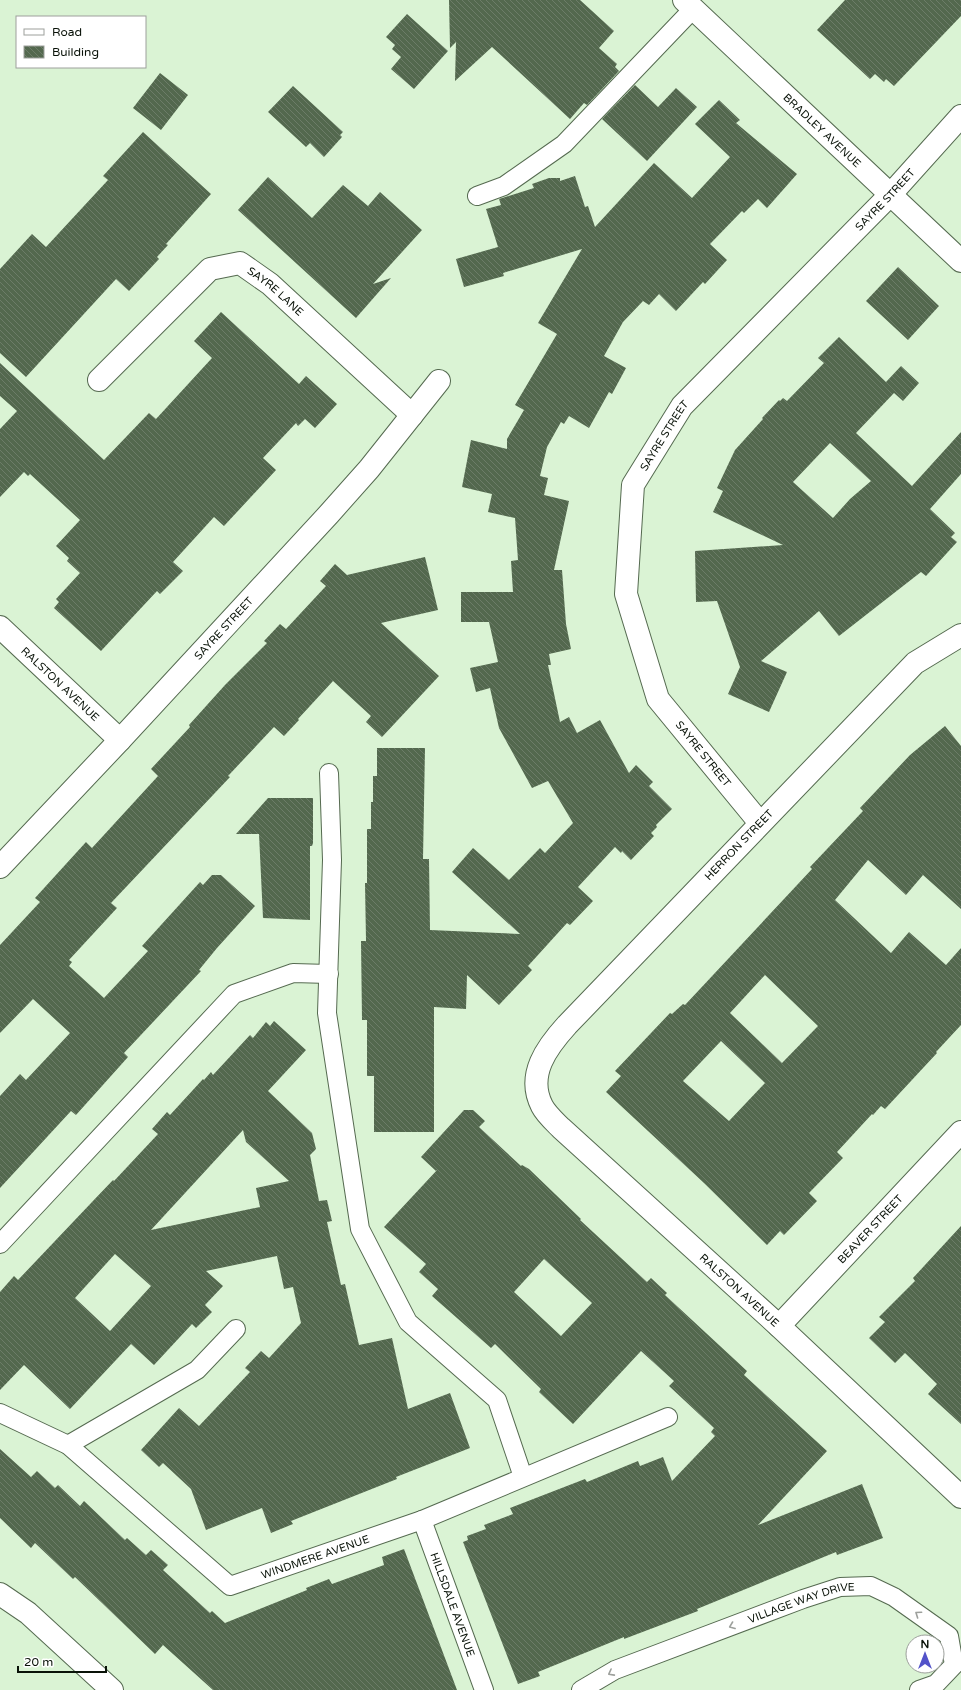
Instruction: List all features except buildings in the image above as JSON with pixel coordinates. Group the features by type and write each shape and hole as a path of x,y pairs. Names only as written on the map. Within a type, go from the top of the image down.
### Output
{"street":[{"name":"BRADLEY AVENUE","path":"689,5 961,261"},
{"name":"SAYRE STREET","path":"760,823 658,699 626,594 633,485 682,406 891,194 961,116"},
{"name":"SAYRE LANE","path":"99,380 210,269 240,262 270,284 412,415"},
{"name":"SAYRE STREET","path":"0,867 329,514 369,469 439,381"},
{"name":"RALSTON AVENUE","path":"0,627 120,740"},
{"name":"HERRON STREET","path":"537,1073 540,1063 549,1047 567,1025 760,823 915,663 961,635"},
{"name":"RALSTON AVENUE","path":"537,1073 539,1097 542,1106 549,1116 779,1326 961,1497"},
{"name":"BEAVER STREET","path":"779,1326 961,1132"},
{"path":"0,1594 28,1613 112,1690"}],"lane":[{"path":"477,196 504,186 564,144 689,5"},
{"path":"329,773 332,860 327,1014 360,1229 408,1322 497,1400 523,1477"},
{"path":"0,1244 234,994 293,973 329,974"},
{"path":"68,1445 197,1370 236,1329"},
{"name":"WINDMERE AVENUE","path":"0,1413 68,1445 230,1586 422,1520 668,1417"},
{"name":"HILLSDALE AVENUE","path":"422,1520 484,1690"},
{"name":"VILLAGE WAY DRIVE","path":"581,1690 615,1670 803,1599 840,1587 871,1586 955,1631 957,1664 936,1684 919,1690"}]}
